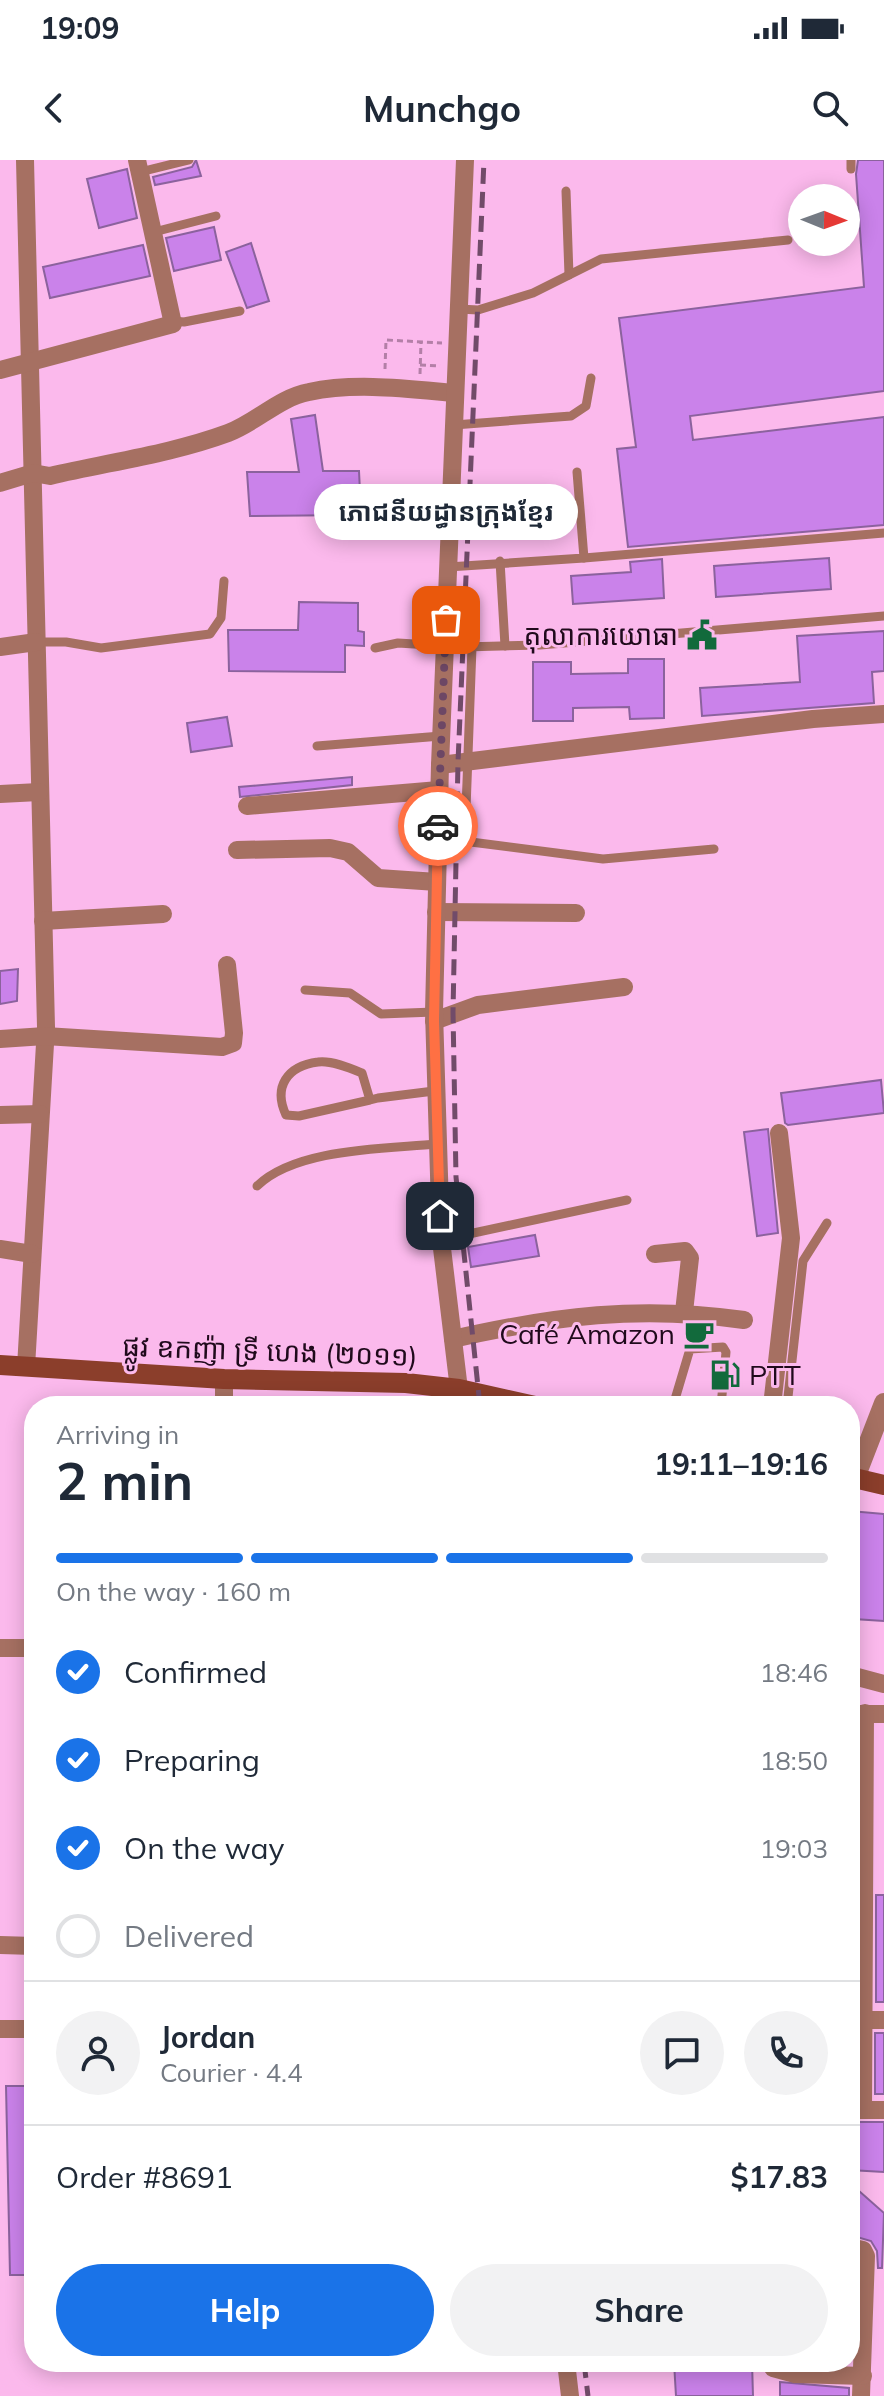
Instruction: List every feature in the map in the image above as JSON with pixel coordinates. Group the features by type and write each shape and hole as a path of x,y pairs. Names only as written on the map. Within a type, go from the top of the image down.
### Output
{"main road":[{"name":"ផ្លូវ ឧកញ៉ា ទ្រី ហេង (២០១១)","path":"0,1365 224,1379 406,1383 453,1396"},
{"path":"860,1480 884,1485"}],"street":[{"path":"25,160 45,1036 26,1367"},
{"path":"460,1396 441,1240 434,1016 439,790 465,160"},
{"path":"0,370 170,327 174,321 138,166"},
{"path":"0,483 33,473 50,476 192,444 231,432 293,396 309,392 384,389 455,393"},
{"path":"0,647 36,642"},
{"path":"440,765 813,719 884,714"},
{"path":"247,806 439,790"},
{"path":"0,794 39,792"},
{"path":"237,850 330,848 348,852 378,878 437,882"},
{"path":"436,912 576,913"},
{"path":"43,921 163,914"},
{"path":"0,1039 45,1036 222,1047 233,1043 234,1033 227,965"},
{"path":"434,1016 478,1005 624,987"},
{"path":"0,1115 40,1114"},
{"path":"773,1396 791,1238 779,1133"},
{"path":"0,1249 32,1254"},
{"path":"655,1254 678,1250 685,1251 690,1258 684,1312"},
{"path":"453,1339 556,1318 636,1311 684,1312 744,1320"},
{"path":"224,1379 224,1396"},
{"path":"860,1459 884,1403"},
{"path":"0,1648 24,1648"},
{"path":"860,1678 884,1684"},
{"path":"860,1898 866,1714"},
{"path":"0,1945 24,1946"},
{"path":"860,2020 884,2020"},
{"path":"0,2029 24,2029"},
{"path":"860,2110 884,2110"},
{"path":"860,2249 866,2256 861,2396"},
{"path":"567,2372 570,2396"},
{"path":"788,2372 863,2376"}],"lane":[{"path":"138,166 189,160"},
{"path":"566,191 569,275"},
{"path":"154,232 216,216"},
{"path":"459,309 499,305 601,259 788,240"},
{"path":"174,321 240,311"},
{"path":"454,425 571,416 586,406 591,378"},
{"path":"577,472 584,558"},
{"path":"448,567 884,533"},
{"path":"500,561 505,646"},
{"path":"36,642 66,642 101,648 210,634 221,618 224,581"},
{"path":"375,648 398,643 505,646 884,616"},
{"path":"472,647 465,836 471,842 543,849 578,858 714,849"},
{"path":"317,746 441,736"},
{"path":"437,850 465,836"},
{"path":"305,990 350,993 381,1014 434,1016"},
{"path":"370,1100 362,1073 319,1062 286,1075 280,1086 281,1103 286,1115 299,1116 370,1100 434,1091"},
{"path":"257,1186 270,1173 307,1160 436,1144"},
{"path":"441,1240 627,1200"},
{"path":"788,1396 803,1261 827,1223"},
{"path":"676,1396 690,1349 696,1346 723,1347 726,1352 722,1396"}],"path":[{"path":"384,389 386,340 457,344"},
{"path":"419,390 421,342"}],"building":[{"path":"196,160 201,176 155,185 153,177 192,167"},
{"path":"858,160 884,160 884,391 690,416 693,440 884,417 884,525 628,547 617,449 636,447 619,318 864,287 860,184 857,184"},
{"path":"127,169 137,218 99,228 87,179"},
{"path":"214,227 221,260 174,271 166,238"},
{"path":"251,243 269,301 247,308 226,252"},
{"path":"143,245 150,276 50,298 43,267"},
{"path":"315,415 323,471 359,471 360,492 353,492 353,515 250,516 247,472 299,472 291,419"},
{"path":"829,558 831,589 716,597 714,566"},
{"path":"662,559 664,598 573,604 571,576 631,572 630,562"},
{"path":"299,602 358,603 358,631 364,632 364,646 345,645 345,672 229,671 228,630 298,630"},
{"path":"884,631 884,671 872,672 874,703 702,716 700,688 800,682 797,636"},
{"path":"628,659 664,659 664,718 630,719 629,707 573,708 573,721 533,721 533,662 571,662 571,674 628,673"},
{"path":"227,717 232,746 191,752 187,723"},
{"path":"352,777 352,785 240,797 239,787"},
{"path":"18,969 17,1001 0,1004 0,971"},
{"path":"881,1080 884,1113 785,1123 781,1093"},
{"path":"768,1129 778,1233 757,1236 744,1132"},
{"path":"535,1235 539,1256 471,1267 468,1247"},
{"path":"860,1512 884,1514 884,1621 860,1619"},
{"path":"876,1895 884,1895 884,2002 876,2002"},
{"path":"875,2033 884,2033 884,2094 875,2094"},
{"path":"6,2086 24,2086 24,2275 10,2275"},
{"path":"860,2122 884,2122 884,2172 860,2171"},
{"path":"860,2192 884,2213 882,2268 878,2268 877,2251 871,2241 860,2238"},
{"path":"675,2372 752,2372 753,2396 676,2396"},
{"path":"780,2382 849,2388 849,2396 780,2396"}],"railway":[{"path":"479,1396 456,1177 453,1012 458,762 484,160"},
{"path":"585,2372 588,2396"}],"way so far":[{"path":"438,826 446,620"}],"place":[{"name":"ភោជនីយដ្ធានក្រុងខ្មែរ","path":"446,620"},
{"name":"តុលាការយោធា","path":"702,635"},
{"name":"Café Amazon","path":"699,1334"},
{"name":"PTT","path":"725,1375"}],"route":[{"path":"438,826 434,1091 440,1216"}]}
